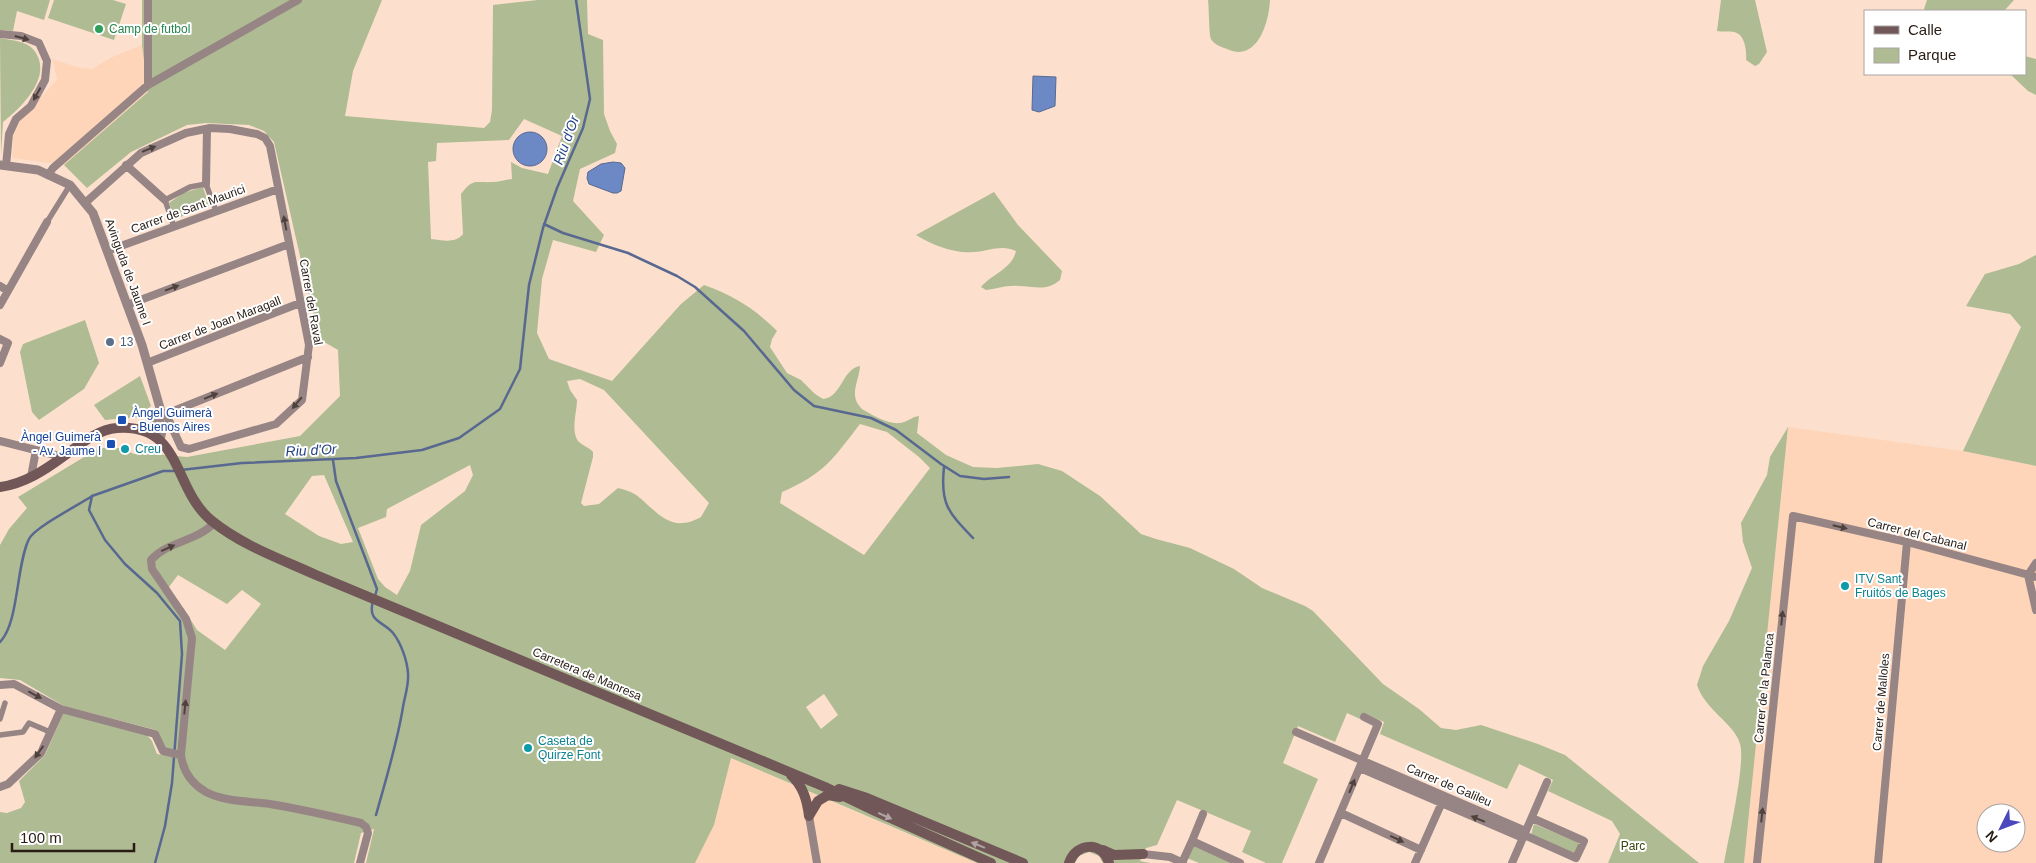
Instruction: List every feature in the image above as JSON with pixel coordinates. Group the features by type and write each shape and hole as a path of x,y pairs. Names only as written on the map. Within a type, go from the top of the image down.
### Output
{"main road":[{"path":"0,487 32,477 94,436 105,431 117,428 138,429 160,440"},
{"name":"Carretera de Manresa","path":"160,440 171,452 187,490 200,510 214,522 247,544 825,787 991,863"},
{"path":"786,771 797,780 802,789 807,803 808,816"},
{"path":"825,787 841,789 867,798 1023,863"},
{"path":"808,816 818,801 828,795 846,798"},
{"path":"1060,863 1071,858 1078,849 1085,846 1099,849 1114,856 1143,854"},
{"path":"1099,849 1106,855 1110,863"},
{"path":"1123,863 1143,854"}],"street":[{"path":"148,0 148,86"},
{"path":"48,175 67,155 148,86 298,0"},
{"path":"0,34 21,36 39,44 46,61 45,80 31,106 16,119 9,134 3,165"},
{"path":"85,203 141,153 186,133 207,129 206,184 216,211"},
{"name":"Carrer del Raval","path":"162,414 181,447 189,449 276,424 302,400 308,357 308,340 270,146 265,138 245,131 207,129"},
{"name":"Avinguda de Jaume I","path":"3,165 38,170 70,186 93,213 127,305 162,414"},
{"path":"126,165 165,200 174,227"},
{"path":"165,200 190,187 206,184"},
{"path":"0,305 47,222 70,186"},
{"name":"Carrer de Sant Maurici","path":"107,251 278,189"},
{"path":"127,305 289,244"},
{"path":"0,286 8,292"},
{"name":"Carrer de Joan Maragall","path":"147,364 300,304"},
{"path":"0,339 8,343 0,363"},
{"path":"147,432 162,414 308,357"},
{"path":"160,440 162,414"},
{"path":"0,441 63,457"},
{"path":"32,477 36,450"},
{"name":"Carrer del Cabanal","path":"1792,516 1907,542 2032,576"},
{"name":"Carrer de la Palanca","path":"1757,863 1792,516"},
{"path":"214,522 196,536 158,552 151,560 152,569 186,619 192,638 180,755 182,764 191,780 204,791 218,797 272,804 361,823 367,830 360,863"},
{"name":"Carrer de Malloles","path":"1878,863 1907,542"},
{"path":"2036,563 2032,576 2036,610"},
{"path":"0,685 14,684 61,709 155,734 161,749 166,753 180,755"},
{"path":"0,719 5,703"},
{"path":"0,788 8,784 40,753 61,709"},
{"path":"1318,863 1378,724 1364,717"},
{"path":"0,735 23,732 29,723 50,732"},
{"name":"Carrer de Galileu","path":"1296,732 1361,764 1576,858 1584,841 1532,818"},
{"path":"1512,863 1547,782"},
{"path":"1415,863 1443,799"},
{"path":"1341,813 1421,850"},
{"path":"1143,854 1170,857 1182,863 1203,814"},
{"path":"808,816 817,863"},
{"path":"1192,841 1240,863"}],"shaded area":[{"path":"142,45 148,92 86,146 64,165 12,158 14,128 57,79 52,59 81,68 92,69 112,57"},
{"path":"1788,427 1963,451 2036,466 2036,863 1744,863"},
{"path":"731,758 977,863 695,863 714,825"}],"green space":[{"path":"0,0 50,0 44,20 17,11 13,31 0,30"},
{"name":"Camp de futbol","path":"54,0 113,0 126,4 114,40 48,18"},
{"name":"Parc","path":"142,0 382,0 353,71 345,116 484,128 490,122 492,110 493,5 538,0 587,0 588,34 603,40 604,114 617,144 615,153 580,169 573,201 604,235 596,252 553,240 542,279 537,333 549,359 612,381 681,304 704,285 715,289 752,309 777,331 770,347 787,373 801,380 823,399 834,393 849,372 860,366 855,393 858,404 862,409 882,420 894,423 904,422 919,416 917,433 946,455 973,467 997,468 1038,464 1062,471 1100,496 1141,534 1190,548 1234,569 1262,588 1313,611 1383,684 1419,709 1441,728 1456,730 1481,725 1565,755 1699,863 1608,863 1620,834 1612,821 1548,791 1553,780 1519,764 1507,789 1380,734 1384,722 1363,713 1360,719 1347,713 1335,742 1298,726 1283,763 1318,779 1282,863 1266,863 1242,852 1251,831 1177,800 1157,845 1146,848 1140,861 1150,863 1103,863 1099,856 1089,852 1079,856 1075,863 977,863 731,758 714,825 695,863 366,863 374,829 361,833 354,863 0,863 0,812 7,813 21,808 25,802 19,781 45,755 63,714 146,734 152,741 157,754 163,755 162,740 156,730 64,706 20,680 0,678 0,545 9,529 27,508 18,497 99,448 120,448 134,454 187,457 300,436 340,396 338,350 319,339 274,142 264,131 249,125 206,123 187,125 131,152 87,188 64,165 148,92 142,45","holes":["524,119 562,136 548,174 522,168 511,162 512,179 472,183 461,194 463,234 452,240 431,239 428,162 436,161 437,143 509,140","580,379 604,390 709,503 701,517 691,521 674,523 660,516 635,494 618,488 599,504 584,506 581,503 593,452 576,438 574,427 577,400 570,390 567,381","860,424 887,432 930,468 864,555 780,503 782,492 808,479 835,456","470,465 473,475 465,491 421,525 410,571 397,595 385,587 378,579 358,528 386,517 387,509","324,475 353,542 341,544 319,536 285,514 312,476","178,575 227,604 242,590 261,604 225,650 197,630 184,609 166,591","824,694 838,715 821,729 806,707"]},
{"path":"1208,0 1270,0 1264,29 1254,46 1237,52 1214,43 1210,37"},
{"path":"1721,0 1755,0 1767,52 1759,64 1755,66 1746,60 1743,39 1738,33 1717,31"},
{"path":"1927,0 2014,0 2005,10 1924,9"},
{"path":"0,38 18,41 30,46 39,59 40,69 38,80 27,99 3,122 1,155"},
{"path":"2026,56 2036,59 2036,95 2028,91 2011,75 2026,75"},
{"path":"203,187 209,206 175,219 169,203 183,193"},
{"path":"994,192 1018,225 1062,271 1060,280 1055,284 1040,288 1014,286 986,290 981,287 1006,267 1016,251 1001,248 959,252 936,245 916,235"},
{"path":"2036,255 2036,466 1963,451 2021,327 2010,314 1966,306 1985,274 2019,264"},
{"path":"85,320 99,363 84,389 39,420 32,412 20,352 23,344"},
{"path":"140,376 151,406 138,417 105,420 94,405"},
{"path":"1788,427 1744,863 1724,863 1739,783 1741,767 1740,744 1732,730 1706,702 1697,685 1703,666 1729,621 1752,568 1743,542 1741,523 1767,475 1770,457"},
{"path":"1534,824 1578,842 1579,844 1574,853 1531,835"},
{"path":"1193,846 1232,863 1199,863 1187,858"}],"water":[{"path":"1033,76 1056,77 1055,106 1039,112 1032,110"},
{"path":"530,132 537,133 542,137 546,142 546,156 542,161 537,165 530,166 523,165 518,161 514,156 513,149 514,142 518,137 523,133"},
{"path":"621,163 625,168 621,191 613,193 589,184 588,172 601,164"}],"waterway":[{"name":"Riu d'Or","path":"181,470 242,463 356,458 422,450 459,438 500,409 520,369 529,285 543,228 557,188 583,128 590,99 576,0"},
{"path":"544,224 563,233 628,253 677,276 695,287 744,331 794,390 814,406 871,418 896,430 960,476 984,479 1009,477"},
{"path":"333,460 336,481 377,589 375,596"},
{"path":"944,467 943,490 948,507 957,521 973,538"},
{"name":"Riu d'Or","path":"155,863 165,826 172,783 182,654 180,621 157,593 125,564 105,540 89,510 92,496 163,471 176,471"},
{"path":"0,642 11,622 22,563 29,539 48,522 92,496"},
{"path":"373,601 372,613 374,617 393,633 401,647 408,677 398,734 376,815"}],"place":[{"name":"Camp de futbol","path":"99,29"},
{"name":"13","path":"110,342"},
{"name":"Àngel Guimerà - Buenos Aires","path":"122,420"},
{"name":"Àngel Guimerà - Av. Jaume l","path":"111,444"},
{"name":"Creu","path":"125,449"},
{"name":"ITV Sant Fruitós de Bages","path":"1845,586"},
{"name":"Caseta de Quirze Font","path":"528,748"}]}
